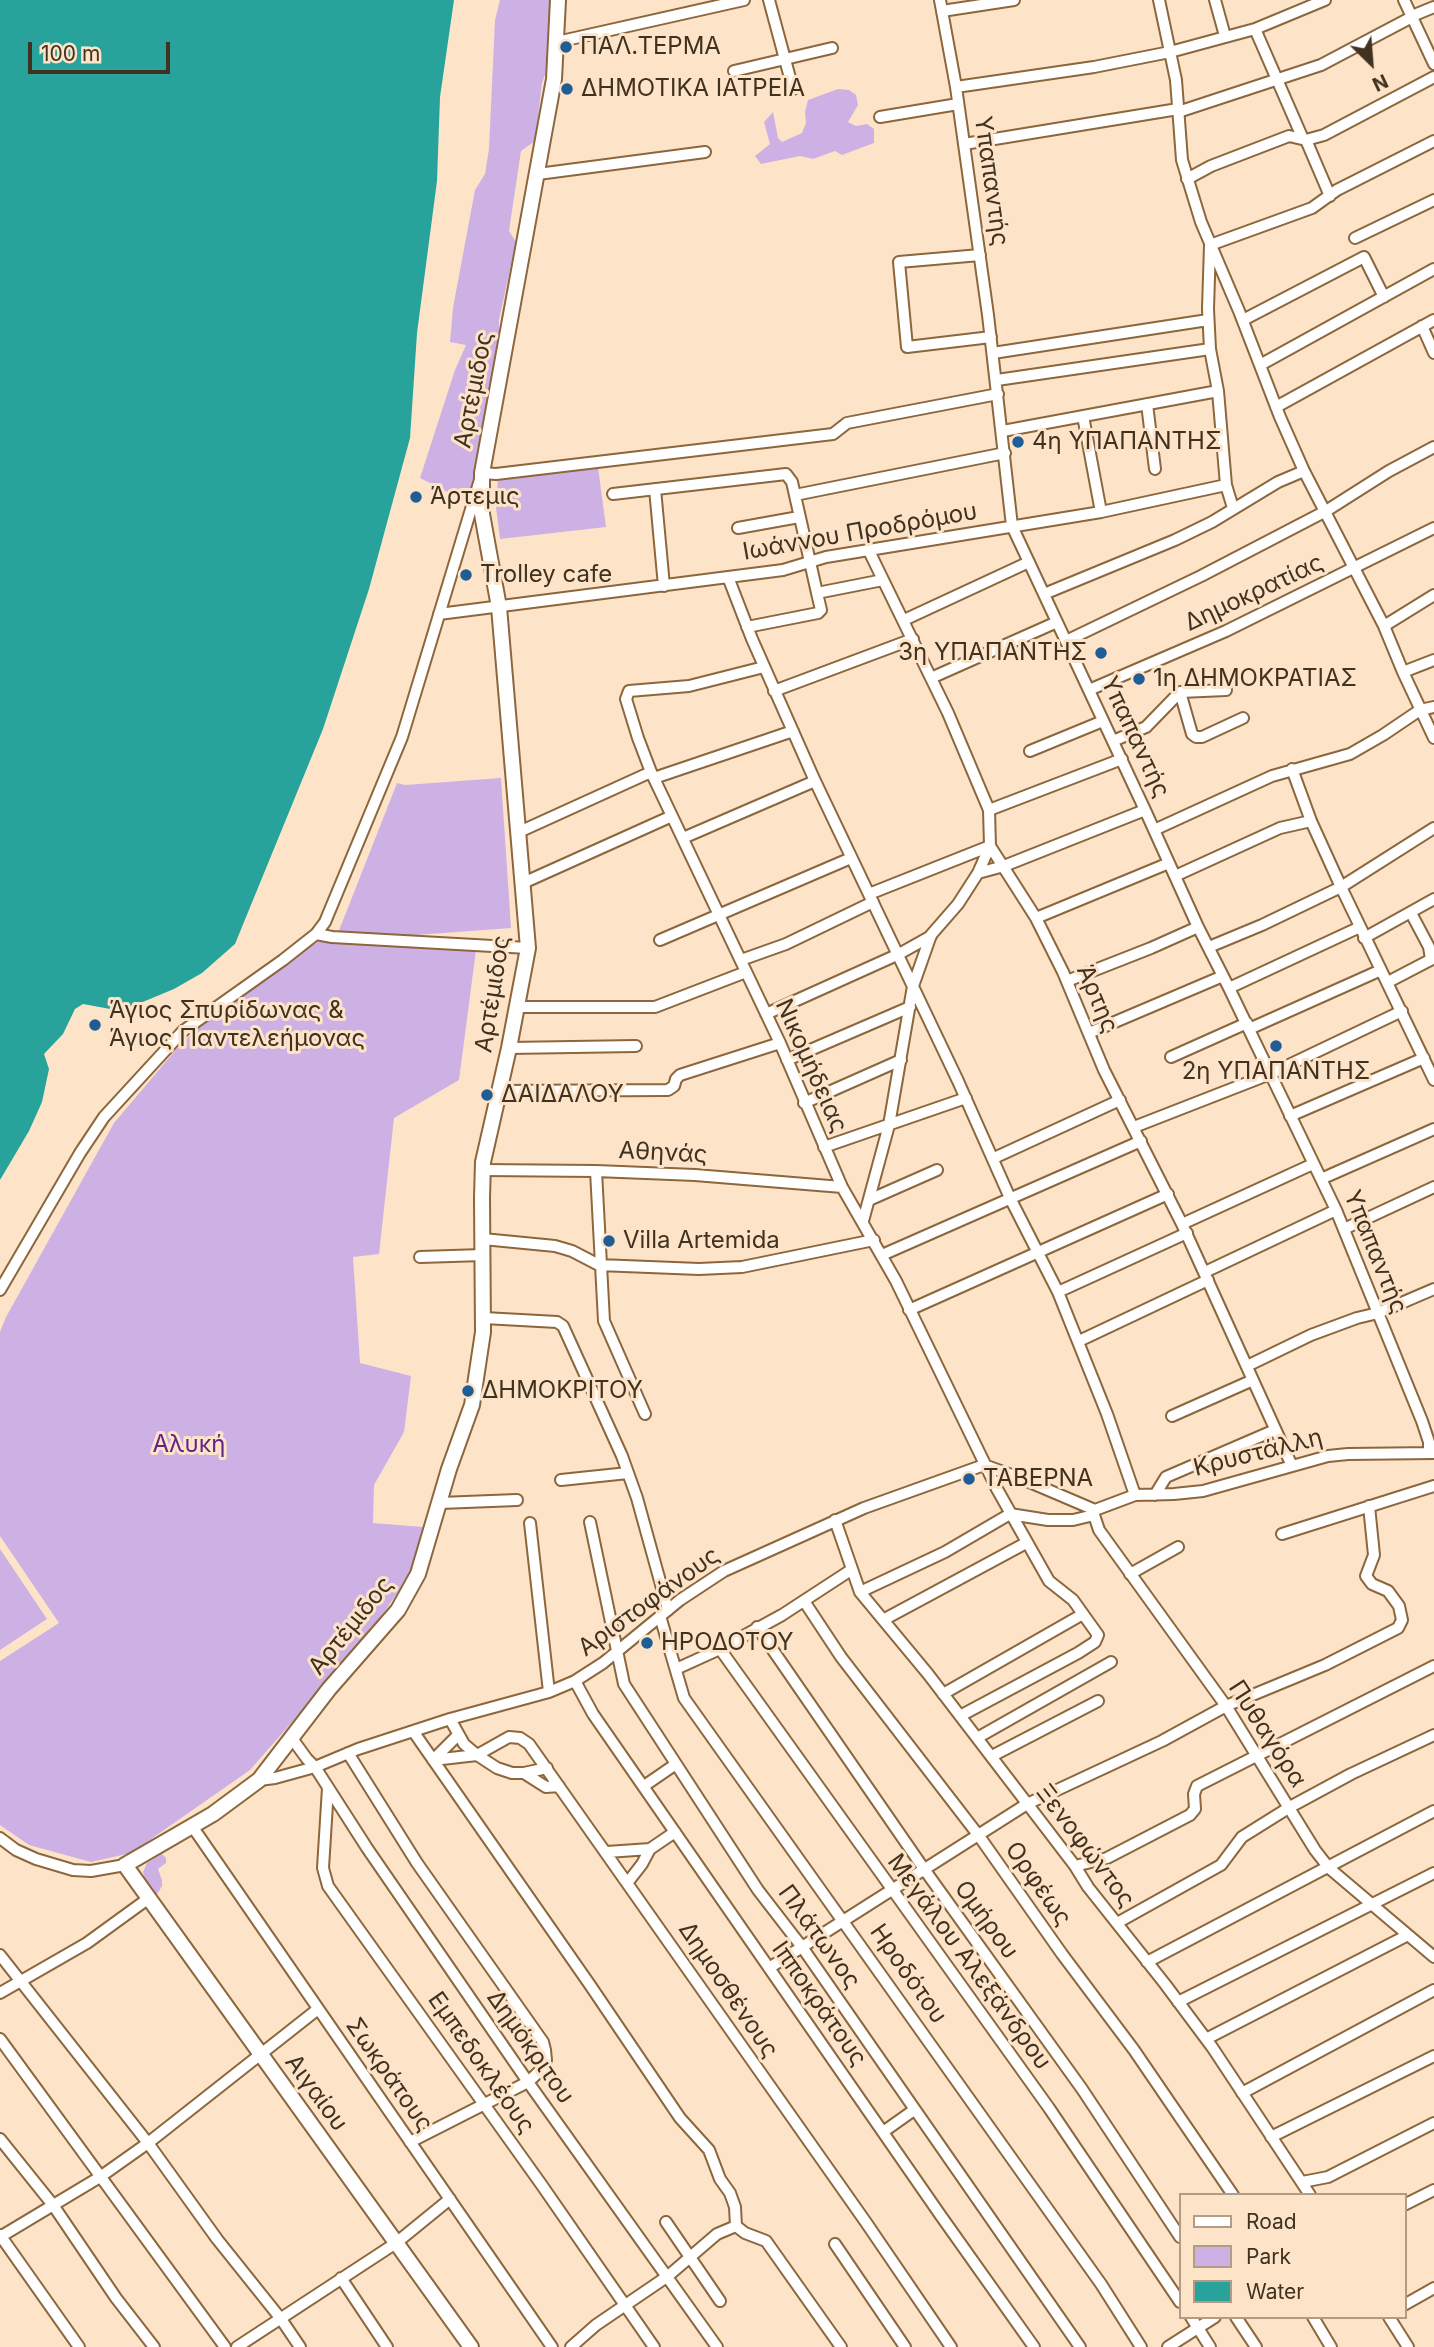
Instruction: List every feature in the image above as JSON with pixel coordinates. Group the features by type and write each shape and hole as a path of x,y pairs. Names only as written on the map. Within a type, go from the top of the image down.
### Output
{"main road":[{"name":"Αρτέμιδος","path":"125,1865 232,1802 259,1780 407,1596 424,1559 449,1469 472,1405 484,1318 482,1170 528,948 499,607 482,514 482,473 554,79 558,0"},
{"name":"Αιγαίου","path":"125,1865 471,2347"}],"street":[{"path":"557,42 744,0"},
{"path":"769,0 793,89"},
{"path":"941,6 1014,0"},
{"path":"1159,0 1176,80 1182,160 1210,246 1304,471 1384,626 1434,738"},
{"path":"1215,0 1225,36"},
{"path":"956,87 1094,67 1170,52 1255,29 1325,0"},
{"path":"1404,0 1434,64"},
{"name":"Υπαπαντής","path":"941,6 956,87 980,255 997,380 1012,527 1198,927 1336,1210 1422,1421 1431,1453"},
{"path":"964,144 1178,111 1337,58 1434,7"},
{"path":"1255,29 1330,196"},
{"path":"734,71 832,48"},
{"path":"1187,179 1211,166 1289,136 1305,140 1324,135 1434,77"},
{"path":"880,117 958,104"},
{"path":"1210,246 1312,208 1337,190 1434,141"},
{"path":"538,174 705,152"},
{"path":"1355,238 1434,200"},
{"path":"1210,246 1210,349 1218,391 1226,485 1233,508"},
{"path":"980,255 899,262 907,347 991,337"},
{"path":"1243,320 1364,257 1384,297"},
{"path":"1260,365 1434,269"},
{"path":"993,353 1208,320"},
{"path":"1276,407 1434,320"},
{"path":"1422,326 1434,353"},
{"path":"997,380 1210,349"},
{"path":"1003,431 1218,391"},
{"path":"0,1290 104,1117 183,1031 316,934 327,918 402,737 482,473 495,474 833,434 845,423 998,394"},
{"path":"1147,404 1155,469"},
{"path":"1083,416 1101,512"},
{"path":"1066,640 1201,576 1326,511 1389,471 1434,447"},
{"path":"795,495 1005,453"},
{"path":"1044,594 1175,540 1278,482 1304,471"},
{"path":"613,494 780,473 790,477 821,610 818,613 747,626"},
{"name":"Ιωάννου Προδρόμου","path":"439,614 783,570 809,562 869,551 1101,512 1226,485"},
{"path":"655,489 664,586"},
{"path":"738,528 799,517"},
{"name":"Δημοκρατίας","path":"1089,690 1226,631 1434,528"},
{"path":"766,1014 899,954 931,935 958,904 978,873 990,846 989,810 948,713 869,551"},
{"path":"904,620 1029,562"},
{"path":"728,577 774,691 815,781 899,954 1010,1198 1058,1292 1079,1341 1135,1495"},
{"path":"817,593 883,580"},
{"path":"1384,626 1434,595"},
{"path":"931,678 1057,622"},
{"path":"774,691 913,639"},
{"path":"1403,672 1434,660"},
{"name":"Νικομήδειας","path":"764,667 689,686 629,691 626,696 652,775 780,1042 842,1187 882,1255 984,1465 1049,1581 1073,1600 1096,1630 1098,1638 960,1716"},
{"path":"1113,741 1146,727 1180,692 1226,690"},
{"path":"1180,692 1192,734 1196,737 1202,737 1243,718"},
{"path":"1154,830 1292,769 1350,754 1383,736 1420,710 1434,707"},
{"path":"1030,751 1103,721"},
{"path":"519,832 652,775 793,731"},
{"path":"989,810 1122,759"},
{"path":"1292,769 1311,821 1341,887 1434,1080"},
{"path":"682,838 815,781"},
{"path":"978,873 1004,866 1145,810"},
{"path":"523,883 672,817"},
{"path":"1175,876 1280,828 1311,821"},
{"path":"1209,947 1341,887 1434,828"},
{"path":"741,960 786,944 871,898 990,846"},
{"name":"Άρτης","path":"990,846 1037,918 1120,1100 1207,1276 1292,1466"},
{"path":"660,940 851,858"},
{"path":"1037,918 1169,863"},
{"path":"1229,988 1411,913 1434,899"},
{"path":"1388,982 1433,959 1411,913"},
{"path":"1067,982 1198,927"},
{"path":"316,934 528,948"},
{"path":"863,1222 889,1125 913,986 931,935"},
{"path":"1171,1057 1381,970"},
{"path":"517,1007 663,1006 746,972"},
{"path":"1089,1033 1223,976"},
{"path":"787,1060 910,1007"},
{"path":"1134,1127 1270,1074 1402,1011"},
{"path":"498,1091 668,1090 673,1088 680,1075 780,1042"},
{"path":"509,1048 636,1046"},
{"path":"1290,1115 1424,1058"},
{"path":"804,1103 901,1060"},
{"path":"824,1147 966,1098"},
{"path":"994,1158 1120,1100"},
{"path":"1321,1179 1434,1129"},
{"path":"882,1255 1141,1142"},
{"path":"1058,1292 1313,1164"},
{"name":"Αθηνάς","path":"482,1170 695,1175 842,1187"},
{"path":"869,1200 937,1170"},
{"path":"596,1171 604,1321 645,1414"},
{"path":"1344,1229 1434,1187"},
{"path":"909,1310 1168,1195"},
{"path":"1079,1341 1336,1210"},
{"path":"483,1239 555,1246 572,1251 599,1265 699,1269 742,1267 874,1240"},
{"path":"420,1257 483,1255"},
{"path":"1247,1366 1311,1335 1357,1318 1378,1314 1434,1289"},
{"name":"Ηροδότου","path":"484,1318 557,1322 563,1326 628,1473 650,1541 684,1698 1101,2284 1142,2347"},
{"path":"1172,1416 1253,1380"},
{"path":"1422,1421 1434,1416"},
{"path":"1155,1495 1166,1477 1275,1430"},
{"name":"Κρυστάλλη","path":"1010,1514 1048,1520 1073,1520 1135,1495 1203,1491 1328,1456 1431,1453"},
{"path":"984,1465 1020,1478 1094,1513"},
{"name":"Αριστοφάνους","path":"259,1780 315,1767 450,1718 549,1692 575,1681 724,1571 835,1520 984,1465"},
{"path":"562,1480 628,1473"},
{"path":"1282,1534 1434,1486"},
{"path":"440,1503 517,1500"},
{"path":"769,1968 1027,1804 1162,1741 1226,1706 1325,1665 1393,1631 1402,1620 1399,1606 1388,1591 1371,1584 1366,1576 1374,1555 1369,1506"},
{"name":"Πυθαγόρα","path":"1094,1513 1099,1530 1226,1706 1315,1850 1329,1868 1371,1906 1434,1957"},
{"path":"860,1592 945,1552 1010,1514"},
{"name":"Ξενοφώντος","path":"835,1520 860,1592 992,1756 1206,2039 1309,2193"},
{"name":"Πλάτωνος","path":"590,1522 624,1684 758,1890 802,1947 1080,2347"},
{"path":"530,1523 549,1692"},
{"path":"883,1620 1026,1543"},
{"path":"1130,1574 1178,1547"},
{"path":"676,1670 757,1628 851,1570"},
{"name":"Ορφέως","path":"804,1601 841,1657 979,1836 1134,2050 1232,2193"},
{"path":"943,1694 1083,1614"},
{"name":"Ομήρου","path":"757,1628 924,1869 1082,2089 1178,2234"},
{"name":"Μεγάλου Αλεξάνδρου","path":"720,1649 1049,2108 1178,2299"},
{"path":"977,1738 1111,1662"},
{"path":"1075,1866 1107,1858 1190,1815 1195,1809 1194,1794 1197,1786 1434,1666"},
{"name":"Ιπποκράτους","path":"575,1681 593,1714 1034,2347"},
{"path":"992,1756 1098,1700"},
{"path":"450,1718 469,1750 505,1772 524,1773 547,1768"},
{"path":"413,1731 680,2118 709,2150 735,2207 736,2226 745,2233 760,2237 772,2247 841,2347"},
{"path":"433,1760 458,1735"},
{"path":"1117,1923 1222,1865 1242,1837 1290,1807 1434,1735"},
{"name":"Δημόκριτου","path":"291,1737 315,1767 528,2082 717,2347"},
{"name":"Δημοσθένους","path":"477,1755 498,1742 515,1737 529,1744 951,2347"},
{"path":"348,1754 458,1923 542,2042 546,2060 542,2069 528,2082 410,2142"},
{"path":"433,1760 477,1755"},
{"path":"644,1786 676,1764"},
{"path":"524,1773 546,1787 559,1786"},
{"name":"Εμπεδοκλέους","path":"328,1788 323,1857 326,1882 654,2347"},
{"path":"1147,1962 1434,1811"},
{"name":"Σωκράτους","path":"192,1826 552,2347"},
{"path":"628,1882 650,1849 675,1832"},
{"path":"0,1838 16,1850 36,1859 73,1870 91,1871 125,1865"},
{"path":"607,1853 650,1849"},
{"path":"1178,2002 1434,1872"},
{"path":"0,1993 87,1942 149,1898"},
{"path":"1206,2039 1406,1936"},
{"path":"0,1955 148,2143 300,2347"},
{"path":"1242,2093 1434,1990"},
{"path":"79,2347 0,2236 100,2177 148,2143 318,2009"},
{"path":"0,2039 225,2347"},
{"path":"1271,2137 1434,2056"},
{"path":"883,2132 915,2110"},
{"path":"1302,2182 1328,2177 1434,2123"},
{"path":"0,2139 53,2205 116,2298 154,2347"},
{"path":"1406,2204 1434,2190"},
{"path":"237,2347 396,2243 450,2199"},
{"path":"666,2222 720,2301"},
{"path":"570,2347 596,2325 668,2276 717,2234 736,2226"},
{"path":"835,2244 905,2347"},
{"path":"341,2277 387,2347"},
{"path":"1406,2304 1434,2288"},
{"path":"1192,2319 1210,2347"},
{"path":"1168,2347 1212,2319"},
{"path":"1237,2319 1256,2347"},
{"path":"1313,2319 1331,2347"},
{"path":"1390,2319 1408,2347"}],"green space":[{"path":"500,0 555,0 555,47 542,83 535,141 521,151 509,231 516,242 499,320 499,347 485,439 467,502 420,478 455,370 466,345 450,342 453,308 475,190 485,174 489,149 495,20"},
{"path":"838,89 849,90 856,95 858,105 848,122 856,126 867,124 874,129 874,143 842,155 835,151 813,159 800,156 761,164 755,156 770,144 764,122 773,112 778,138 782,142 802,133 806,123 808,100"},
{"path":"598,467 606,527 500,539 496,507 498,477"},
{"path":"501,778 511,928 416,935 366,936 338,933 397,783 405,785"},
{"name":"Αλυκή","path":"329,941 476,950 459,1080 394,1118 379,1254 353,1257 360,1363 411,1376 404,1432 374,1485 373,1523 423,1527 417,1565 365,1639 250,1770 131,1853 91,1862 29,1845 0,1825 0,1661 59,1623 0,1536 0,1332 114,1123 179,1046 198,1028 307,947"},
{"path":"0,1549 47,1619 0,1650"},
{"path":"162,1854 166,1863 158,1869 162,1886 156,1896 146,1882 143,1872 147,1863"}],"water":[{"path":"0,0 454,0 440,97 437,181 417,333 410,438 369,589 323,729 235,944 202,973 174,989 121,1011 83,1004 75,1009 63,1034 44,1054 49,1069 42,1102 29,1131 0,1180"}],"place":[{"name":"ΠΑΛ.ΤΕΡΜΑ","path":"566,47"},
{"name":"ΔΗΜΟΤΙΚΑ ΙΑΤΡΕΙΑ","path":"567,89"},
{"name":"4η ΥΠΑΠΑΝΤΗΣ","path":"1018,442"},
{"name":"Άρτεμις","path":"416,497"},
{"name":"Trolley cafe","path":"466,575"},
{"name":"3η ΥΠΑΠΑΝΤΗΣ","path":"1101,653"},
{"name":"1η ΔΗΜΟΚΡΑΤΙΑΣ","path":"1139,679"},
{"name":"Άγιος Σπυρίδωνας & Άγιος Παντελεήμονας","path":"95,1025"},
{"name":"2η ΥΠΑΠΑΝΤΗΣ","path":"1276,1046"},
{"name":"ΔΑΙΔΑΛΟΥ","path":"487,1095"},
{"name":"Villa Artemida","path":"609,1241"},
{"name":"ΔΗΜΟΚΡΙΤΟΥ","path":"468,1391"},
{"name":"ΤΑΒΕΡΝΑ","path":"969,1479"},
{"name":"ΗΡΟΔΟΤΟΥ","path":"647,1643"}]}
